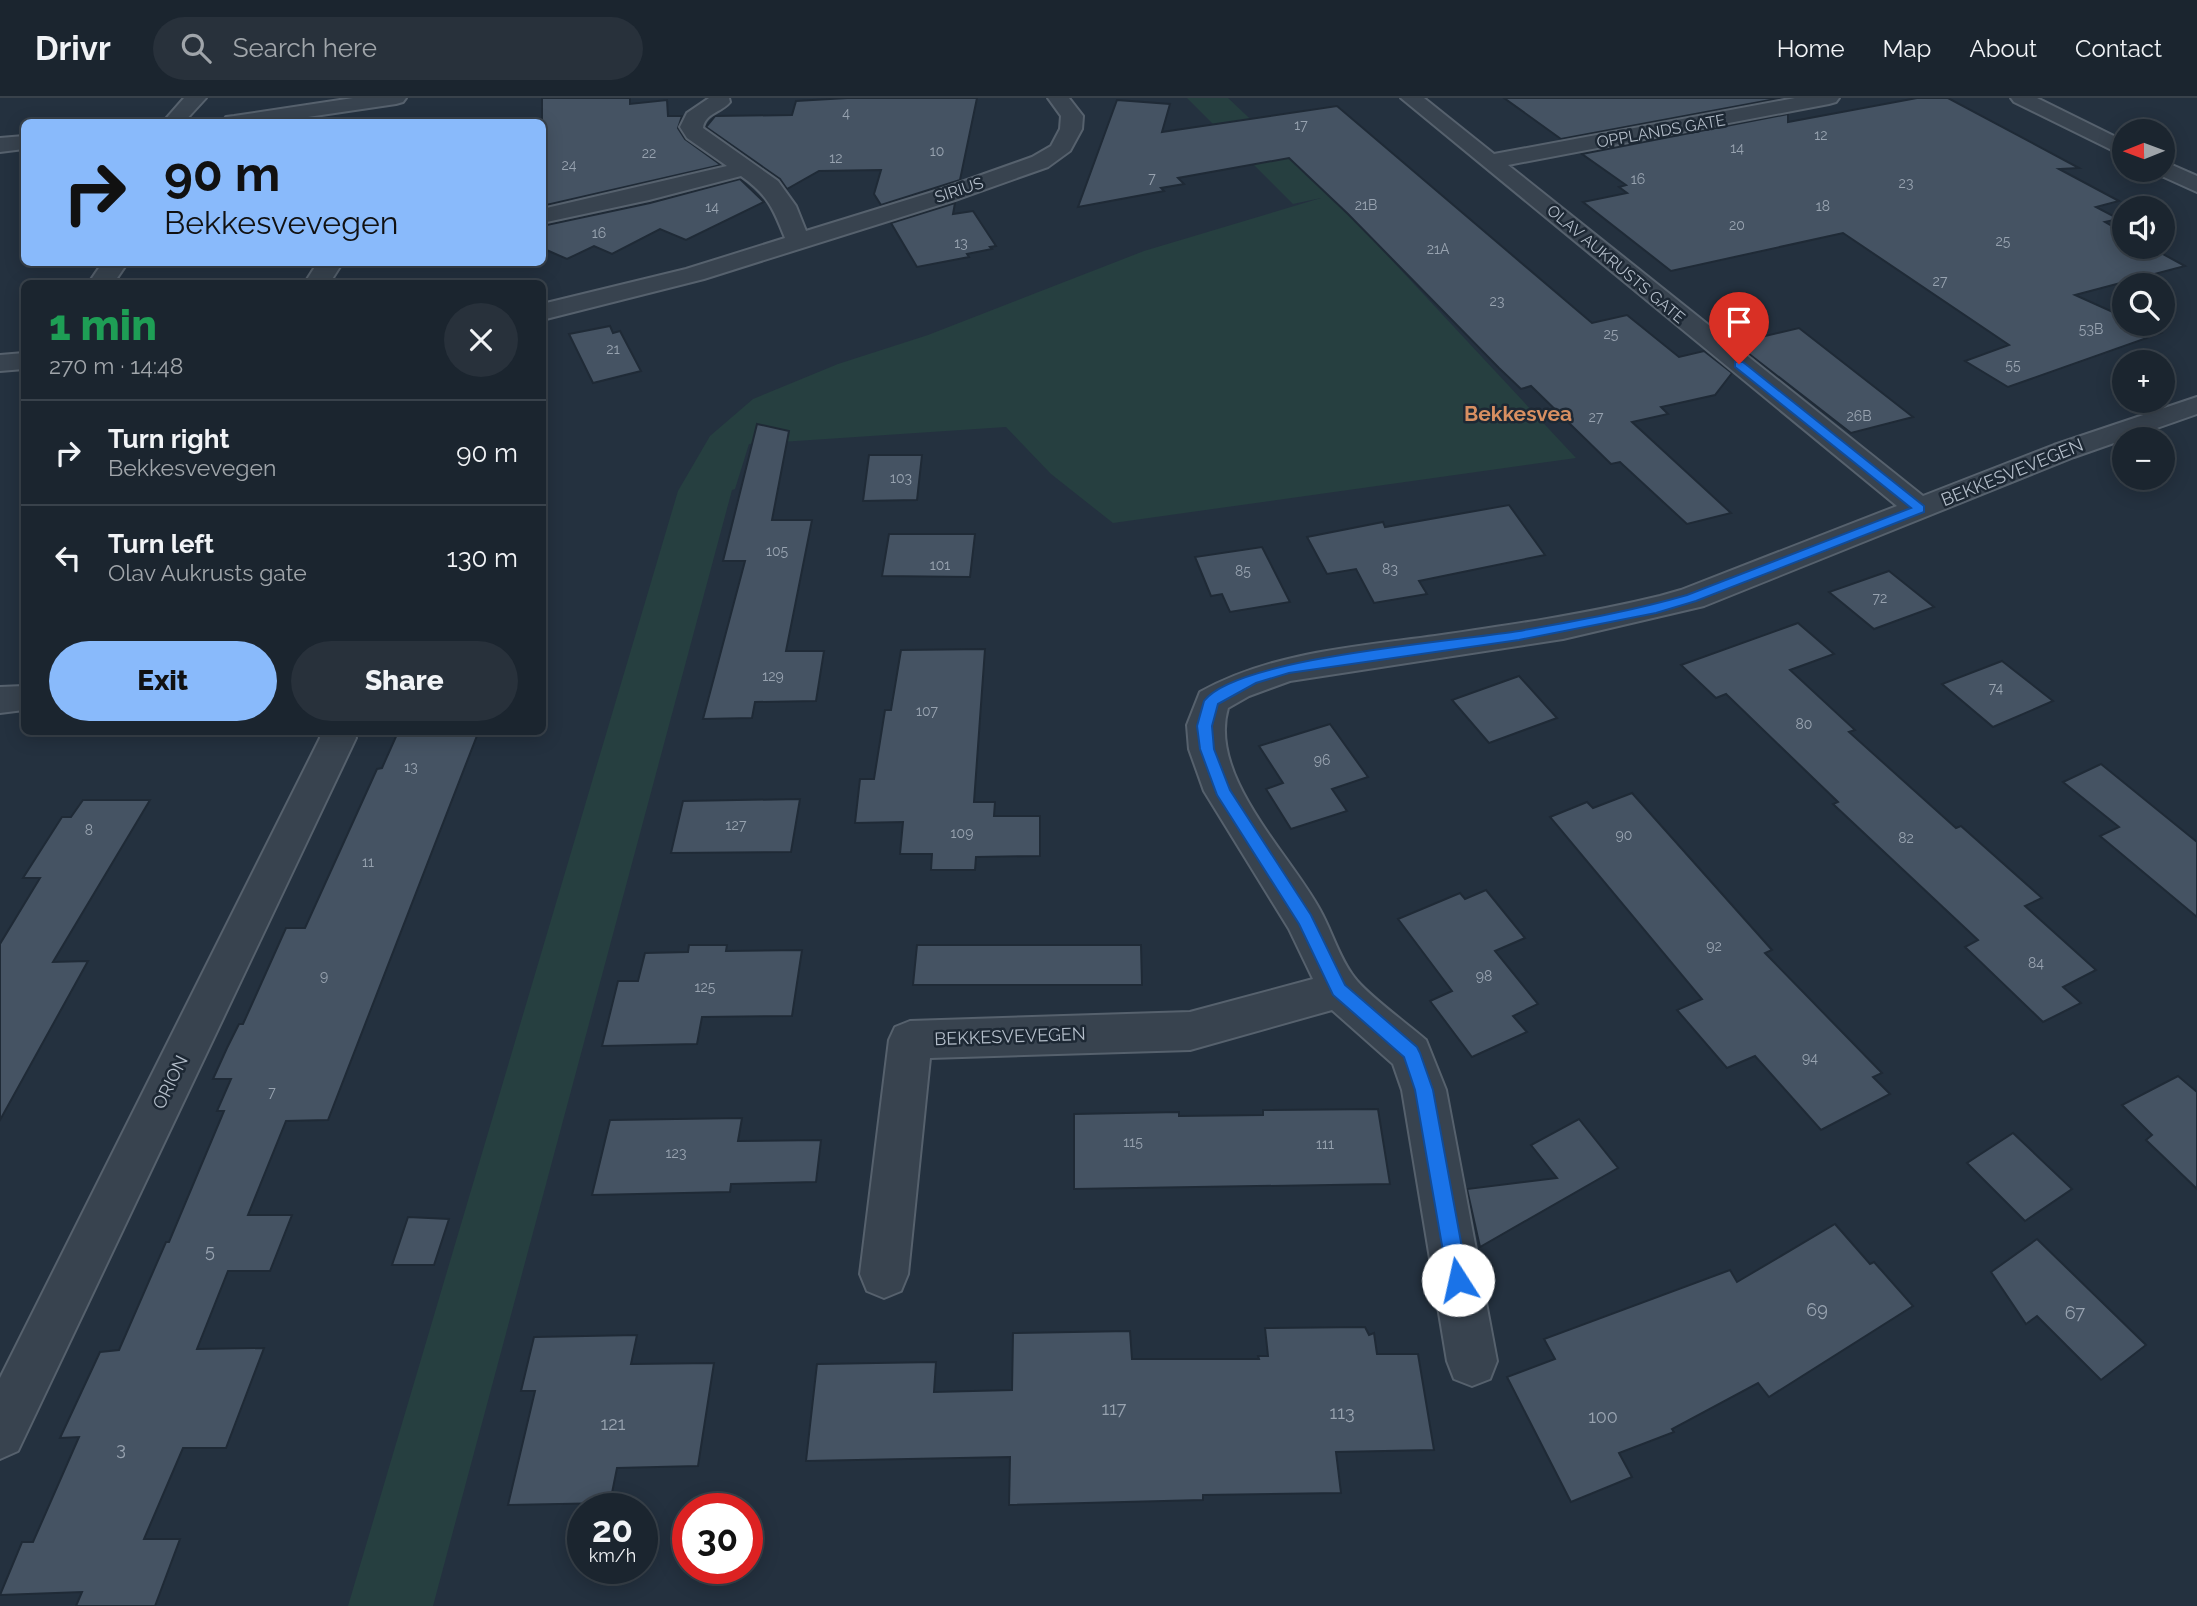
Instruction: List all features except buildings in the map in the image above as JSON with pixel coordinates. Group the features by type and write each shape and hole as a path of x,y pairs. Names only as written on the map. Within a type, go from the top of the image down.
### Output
{"street":[{"path":"176,119 196,98"},
{"path":"253,119 396,98"},
{"path":"719,98 719,102 695,118 691,127 695,133 770,186 784,206 798,241"},
{"name":"SIRIUS","path":"546,311 695,274 947,195 1040,162 1059,151 1072,129 1072,116 1058,98"},
{"name":"OLAV AUKRUSTS GATE","path":"1411,98 1681,319 1920,509"},
{"name":"OPPLANDS GATE","path":"1492,162 1829,98"},
{"path":"2021,98 2112,143"},
{"path":"0,145 21,143"},
{"path":"546,215 649,193 745,168"},
{"path":"2175,175 2197,185"},
{"path":"0,363 21,361"},
{"name":"BEKKESVEVEGEN","path":"1472,1361 1424,1090 1411,1053 1339,990 1305,920 1223,791 1207,749 1205,726 1212,701 1252,679 1289,668 1519,636 1692,598 2064,450 2197,405"},
{"path":"0,700 21,698"},
{"name":"ORION","path":"0,1433 338,735"},
{"name":"BEKKESVEVEGEN","path":"884,1274 910,1040 1190,1031 1339,990"}],"green space":[{"path":"1187,98 1228,98 1331,195 1576,458 1113,523 1051,474 1006,427 749,444 735,489 732,490 433,1606 348,1606 678,491 710,436 753,399 838,364 928,335 1144,251 1321,198 1293,204"}],"district":[{"name":"Bekkesvea","path":"1518,413"}],"route":[{"path":"1458,1280 1424,1090 1411,1053 1339,990 1305,920 1223,791 1207,749 1205,726 1212,701 1231,688 1289,668 1519,636 1656,608 1692,598 1920,509 1739,364"}]}
